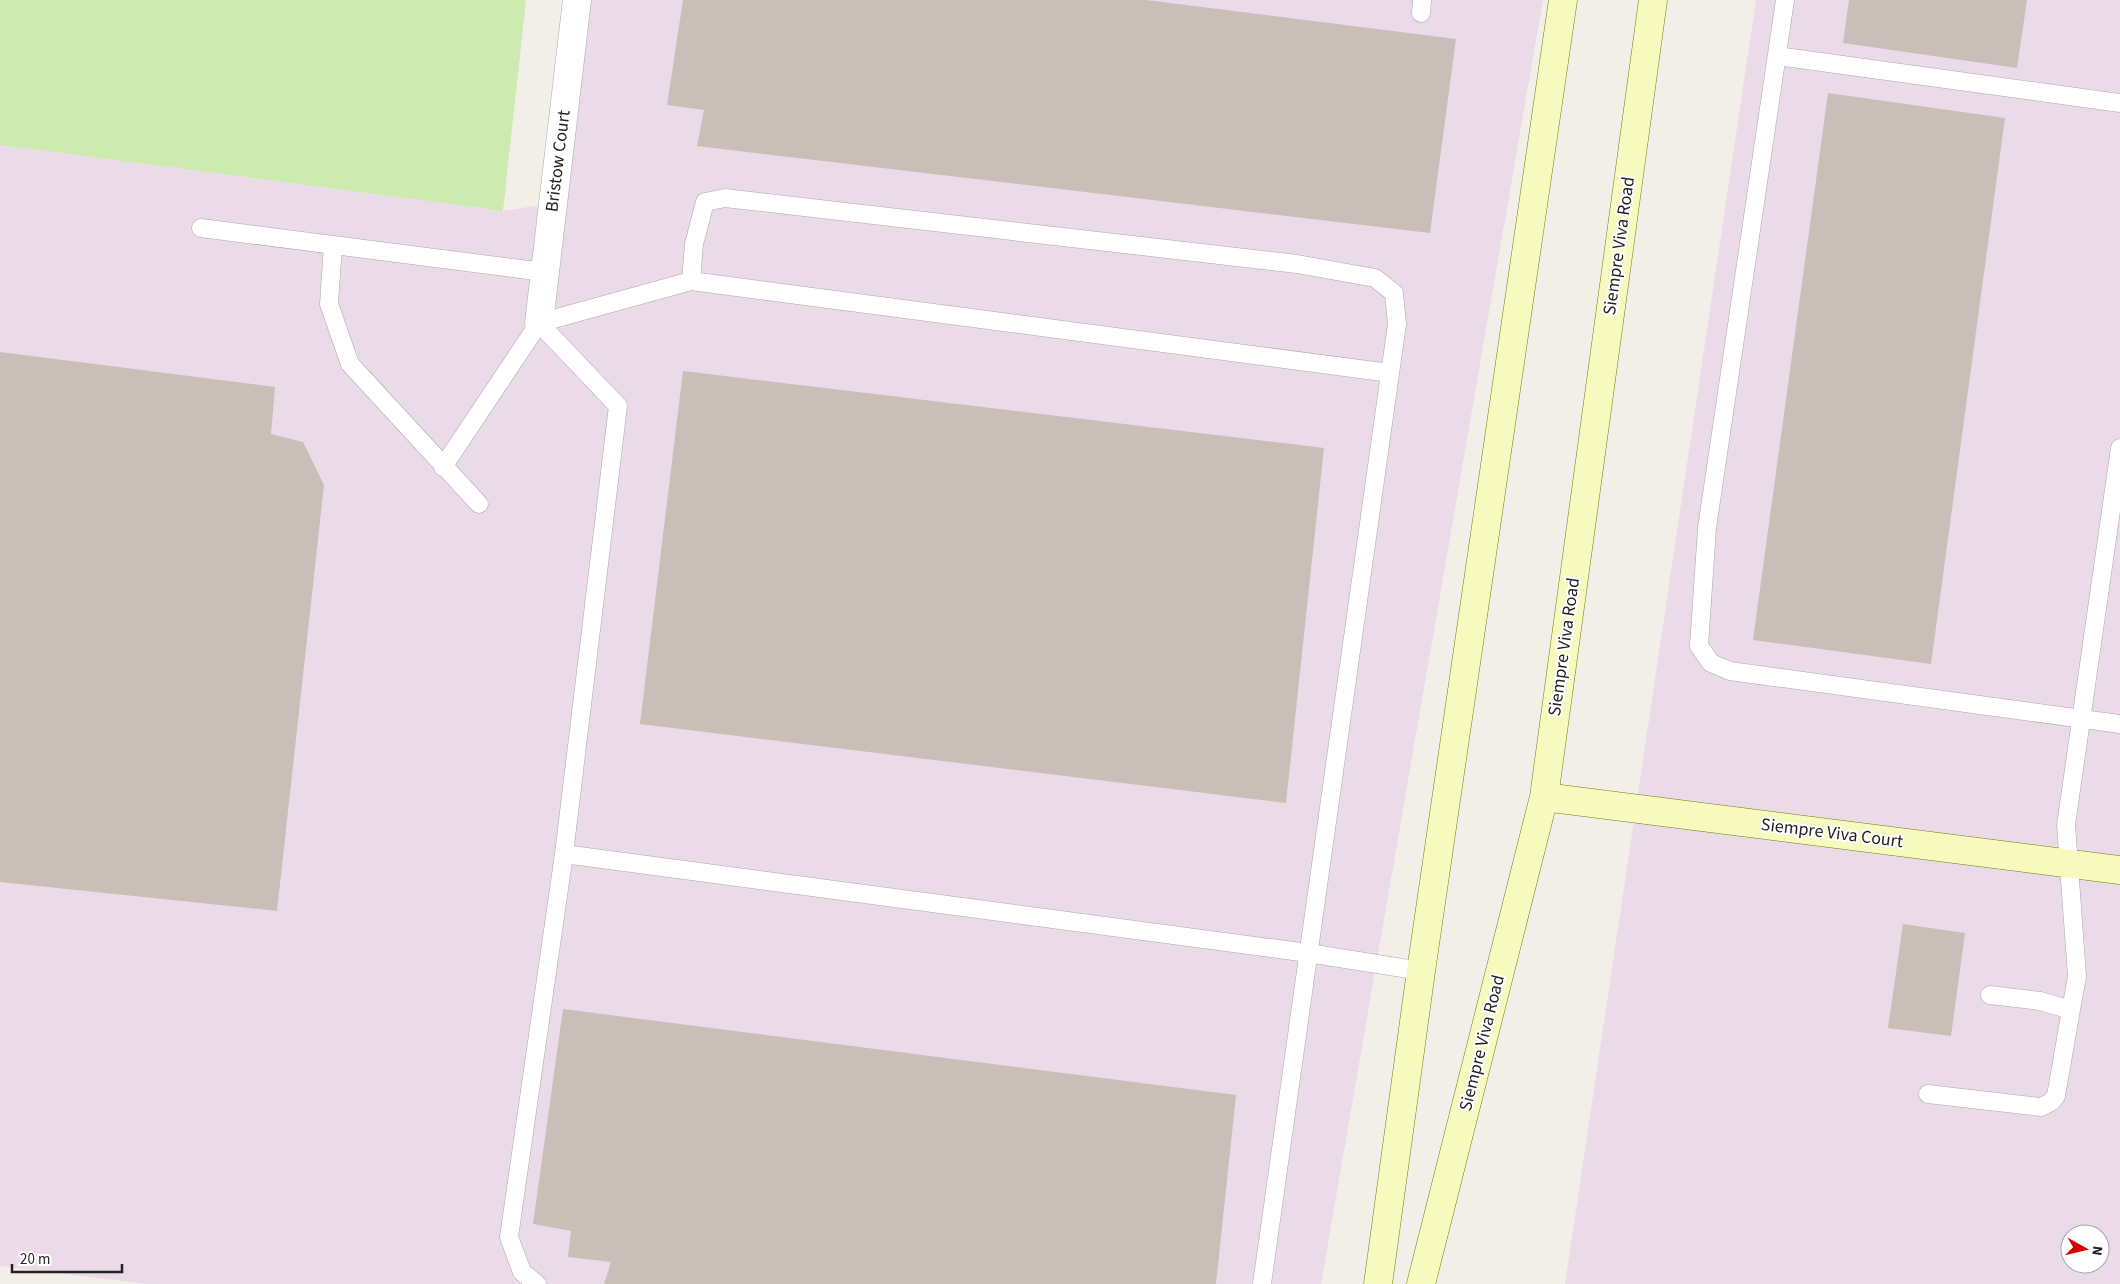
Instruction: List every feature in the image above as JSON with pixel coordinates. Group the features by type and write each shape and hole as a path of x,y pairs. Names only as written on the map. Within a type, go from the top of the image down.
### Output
{"main road":[{"path":"1378,1284 1421,971 1563,0"},
{"name":"Siempre Viva Road","path":"1421,1284 1544,796 1652,0"},
{"name":"Siempre Viva Court","path":"1544,796 2120,870"}],"street":[{"name":"Bristow Court","path":"539,323 577,0"}],"lane":[{"path":"1785,0 1707,528 1699,646 1711,663 1730,671 2120,724"},
{"path":"1777,56 2120,104"},
{"path":"691,281 694,244 706,202 724,198 1297,264 1375,278 1394,293 1397,324 1262,1284"},
{"path":"200,228 544,272"},
{"path":"333,245 329,304 350,364 479,504"},
{"path":"444,466 539,323 691,281 1390,373"},
{"path":"537,1284 522,1272 509,1237 564,854 618,406 539,323"},
{"path":"1928,1094 2041,1107 2051,1102 2056,1096 2077,976 2066,825 2120,448"},
{"path":"564,854 1308,953 1421,971"},
{"path":"1990,994 2040,1002 2071,1010"}],"shaded area":[{"path":"577,0 1543,0 1321,1284 146,1284 0,1266 0,145 503,211 553,203"},
{"path":"1756,0 2120,0 2120,1284 1565,1284"}],"green space":[{"path":"0,0 526,0 503,211 0,145"}],"building":[{"path":"683,0 1146,0 1456,39 1430,233 697,146 704,110 667,105"},
{"path":"1849,0 2027,0 2017,68 1843,43"},
{"path":"1828,93 2005,118 1931,664 1753,640"},
{"path":"0,352 275,387 271,434 303,442 324,485 277,911 0,882"},
{"path":"683,371 1324,448 1286,803 640,724"},
{"path":"1903,924 1965,933 1951,1036 1888,1028"},
{"path":"563,1009 1236,1095 1216,1284 604,1284 611,1262 568,1257 571,1231 533,1224"}]}
